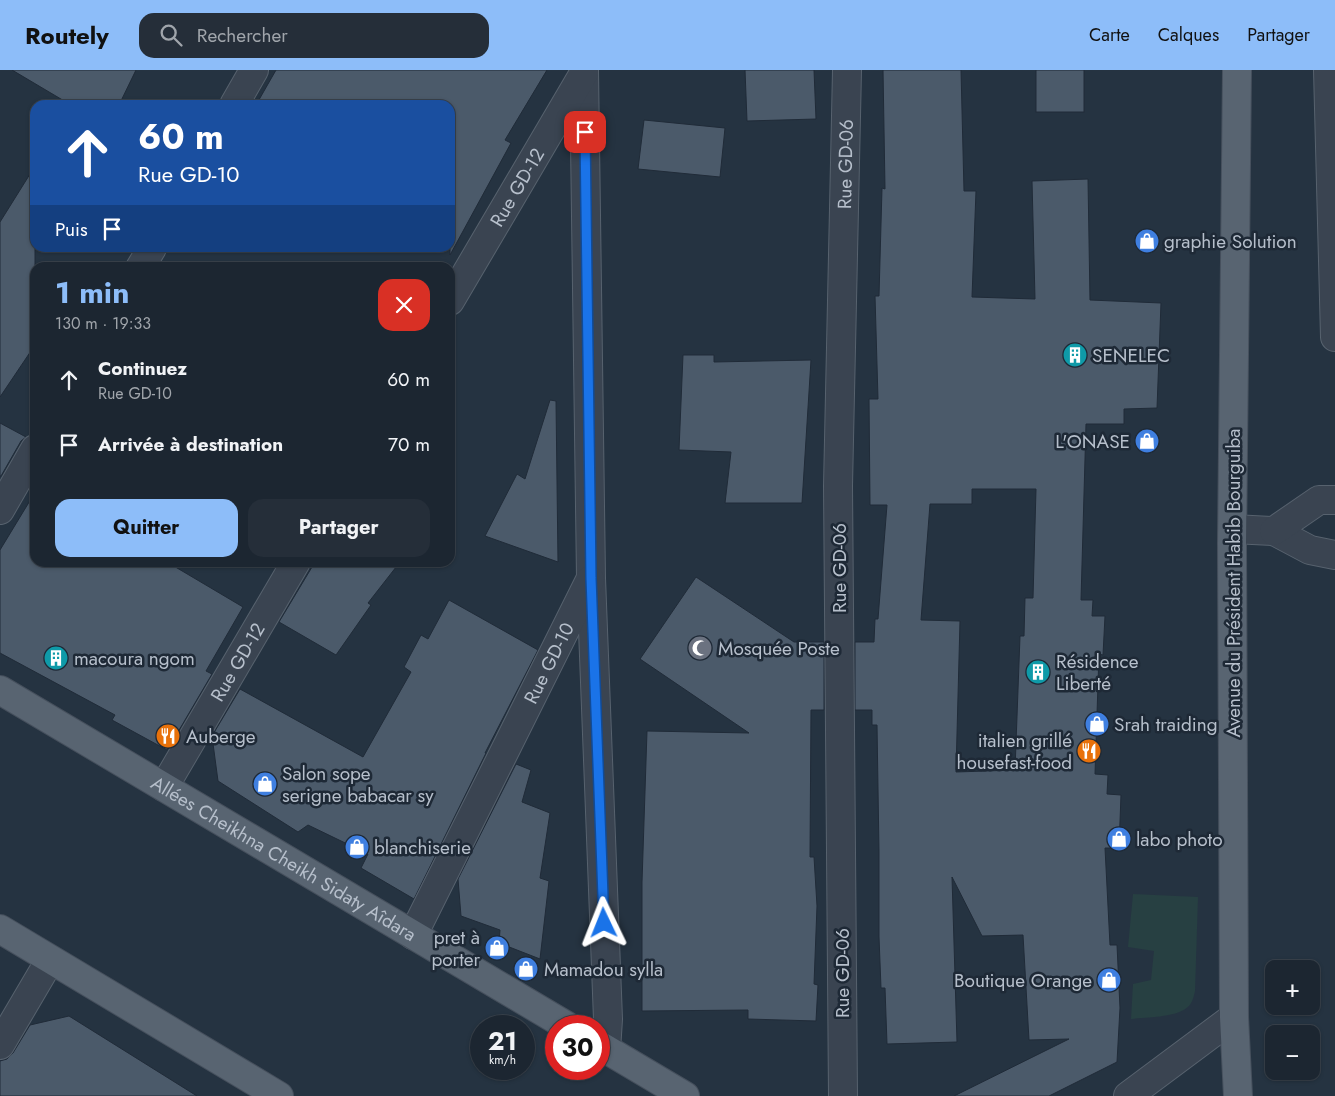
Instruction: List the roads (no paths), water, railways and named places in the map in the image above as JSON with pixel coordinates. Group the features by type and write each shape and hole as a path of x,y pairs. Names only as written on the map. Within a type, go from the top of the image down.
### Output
{"main road":[{"name":"Avenue du Président Habib Bourguiba","path":"1237,70 1233,529 1234,1017 1238,1096"},
{"name":"Allées Cheikhna Cheikh Sidaty Aîdara","path":"0,690 548,1015"},
{"path":"0,929 279,1096"},
{"path":"610,1052 685,1096"}],"street":[{"path":"237,100 254,70"},
{"name":"Rue GD-06","path":"843,1096 838,486 847,70"},
{"path":"1328,70 1335,337"},
{"name":"Rue GD-12","path":"455,292 584,72"},
{"name":"Rue GD-10","path":"412,934 591,578 584,72"},
{"path":"0,510 30,458"},
{"path":"1274,531 1319,500 1335,500"},
{"path":"1233,529 1274,531 1310,550 1335,555"},
{"name":"Rue GD-12","path":"164,787 293,567"},
{"path":"591,578 608,1015"},
{"path":"0,1045 50,960"},
{"path":"1128,1096 1234,1017"}],"place":[{"name":"graphie Solution","path":"1147,241"},
{"name":"SENELEC","path":"1075,355"},
{"name":"L'ONASE","path":"1147,441"},
{"name":"Mosquée Poste","path":"700,648"},
{"name":"macoura ngom","path":"56,658"},
{"name":"Résidence Liberté","path":"1038,672"},
{"name":"Srah traiding","path":"1097,724"},
{"name":"Auberge","path":"168,736"},
{"name":"italien grillé housefast-food","path":"1089,751"},
{"name":"Salon sope serigne babacar sy","path":"265,784"},
{"name":"labo photo","path":"1119,839"},
{"name":"blanchiserie","path":"357,847"},
{"name":"pret à porter","path":"497,948"},
{"name":"Mamadou sylla","path":"526,969"},
{"name":"Boutique Orange","path":"1109,980"}]}
